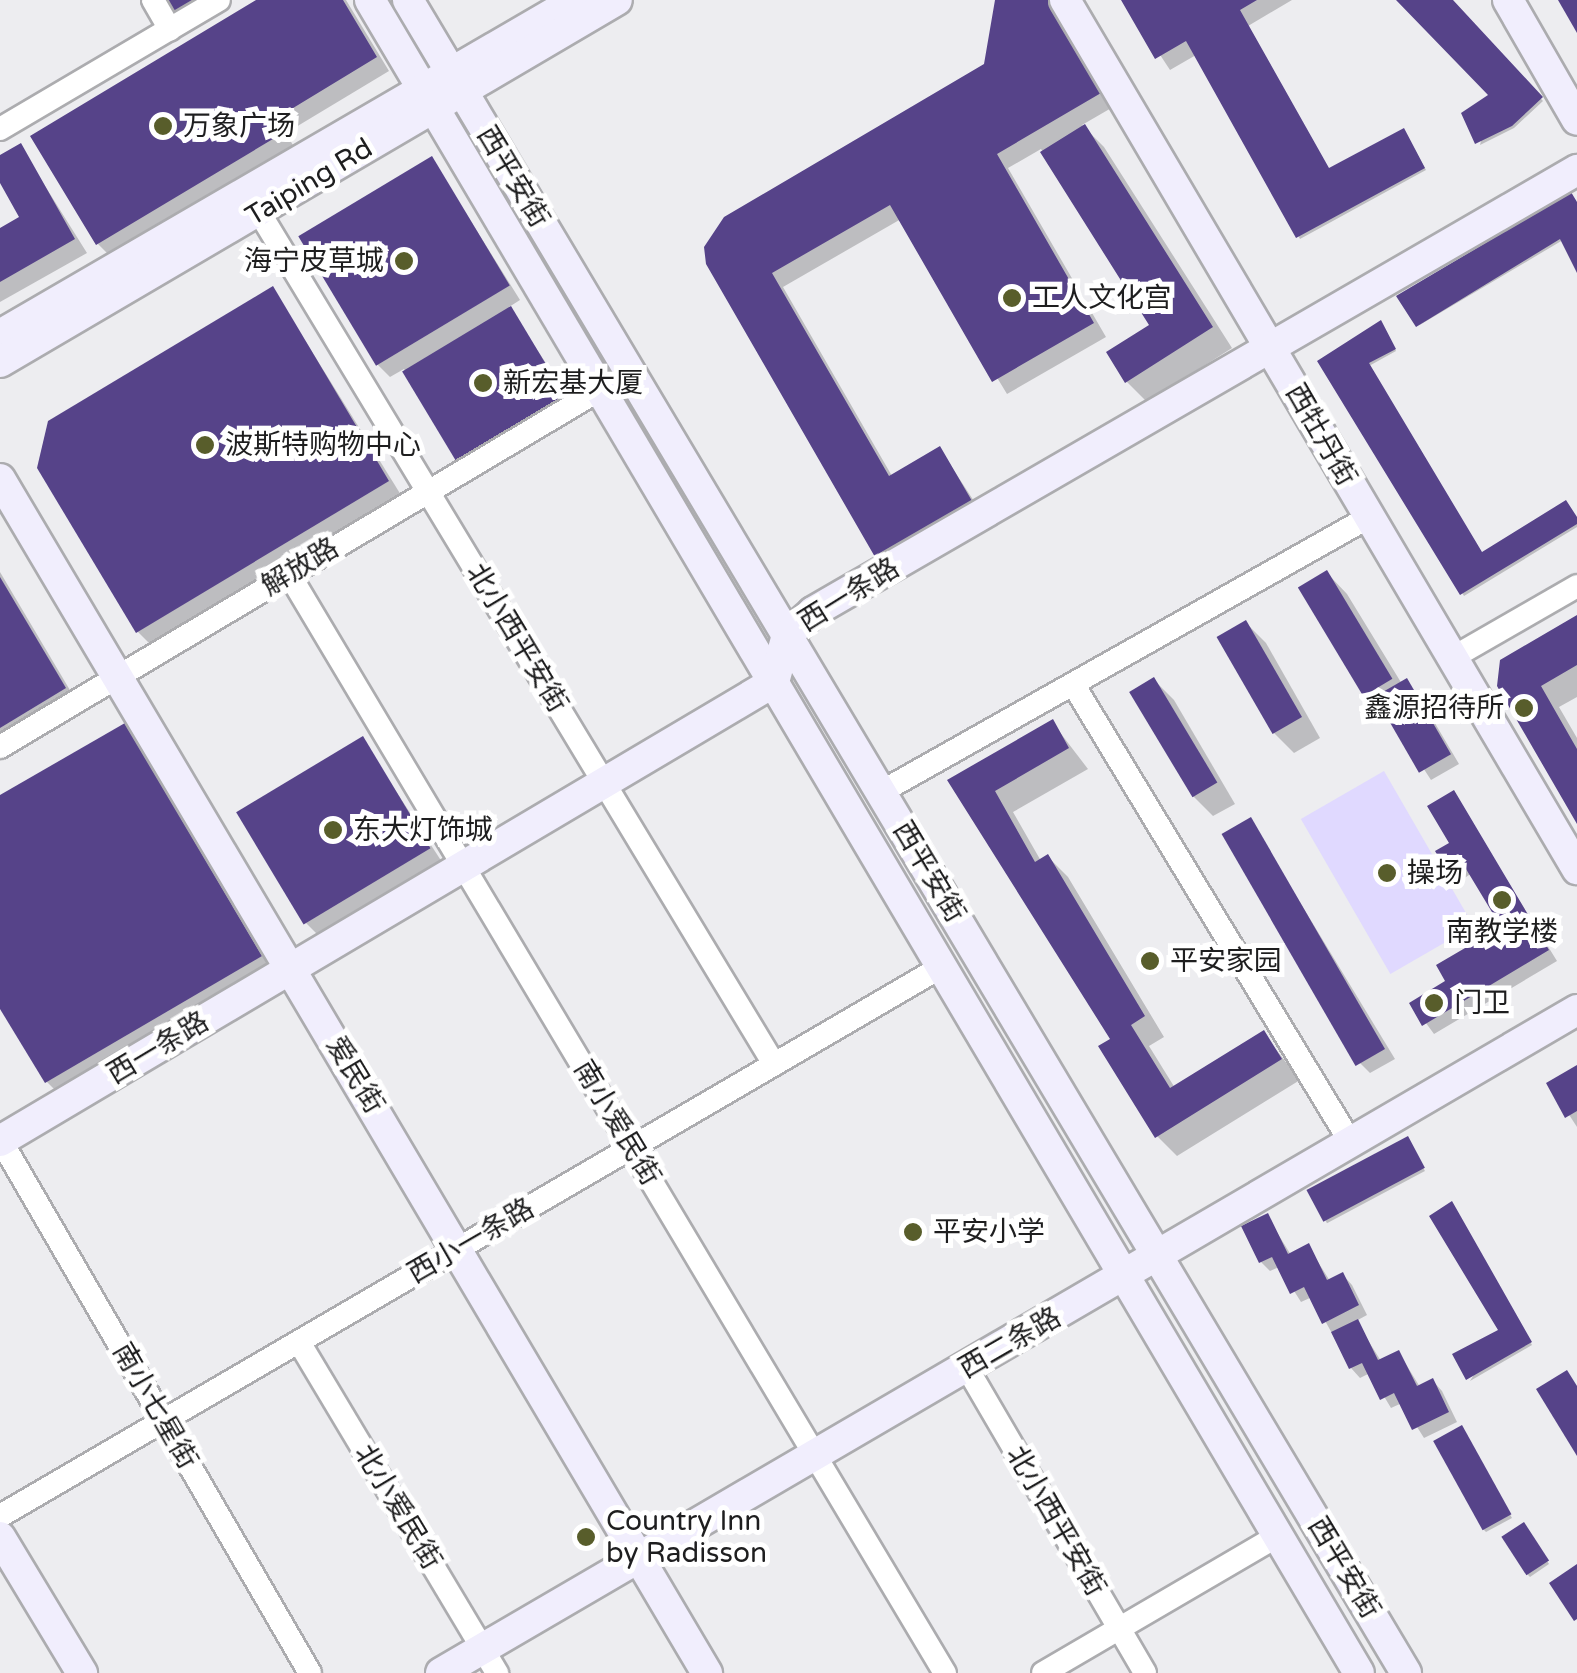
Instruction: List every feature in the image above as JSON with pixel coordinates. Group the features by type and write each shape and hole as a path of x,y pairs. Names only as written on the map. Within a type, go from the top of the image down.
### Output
{"main road":[{"name":"西平安街","path":"370,0 1359,1673"},
{"name":"西平安街","path":"408,0 1406,1673"},
{"name":"Taiping Rd","path":"457,82 576,0"},
{"name":"Taiping Rd","path":"0,335 457,82 617,0"},
{"name":"西牡丹街","path":"1065,0 1577,869"},
{"path":"1508,0 1577,120"},
{"name":"Taiping Rd","path":"0,362 259,212 429,98"},
{"name":"西一条路","path":"0,1140 774,682 787,635 813,612 1577,170"},
{"name":"爱民街","path":"0,479 706,1673"},
{"name":"西二条路","path":"441,1673 489,1661 640,1558 1577,1010"},
{"path":"0,1536 82,1673"}],"street":[{"path":"152,0 170,29"},
{"path":"0,129 220,0"},
{"name":"北小西平安街","path":"259,212 774,1064"},
{"name":"解放路","path":"0,746 601,390"},
{"path":"881,792 1370,517"},
{"name":"南小爱民街","path":"289,574 945,1673"},
{"path":"1452,658 1577,586"},
{"path":"1073,684 1351,1143"},
{"name":"西小一条路","path":"0,1516 942,966"},
{"name":"南小七星街","path":"0,1140 310,1673"},
{"name":"北小爱民街","path":"299,1342 489,1661"},
{"name":"北小西平安街","path":"967,1368 1145,1673"},
{"path":"1043,1673 1277,1536"}],"shaded area":[{"name":"操场","path":"1384,771 1474,926 1390,974 1301,819"}],"building":[{"path":"161,0 204,0 172,19"},
{"name":"万象广场","path":"256,0 343,0 377,57 275,119 283,133 96,245 30,136"},
{"name":"工人文化宫","path":"995,0 1048,0 1101,93 997,154 1094,323 992,382 890,205 772,273 889,476 940,446 972,501 875,557 706,264 704,247 724,217 984,64"},
{"path":"1121,0 1257,0 1240,10 1329,168 1404,128 1425,168 1296,238 1186,41 1155,59"},
{"path":"1396,0 1453,0 1543,97 1512,126 1475,144 1461,113 1488,95"},
{"path":"1558,0 1577,0 1577,33"},
{"path":"1085,124 1213,327 1125,383 1106,352 1149,325 1040,152"},
{"path":"21,143 75,239 0,282 0,228 19,217 0,183 0,155"},
{"name":"海宁皮草城","path":"432,156 510,285 376,366 298,236"},
{"path":"1571,192 1577,202 1577,273 1560,239 1416,327 1396,296"},
{"name":"波斯特购物中心","path":"273,286 389,481 136,633 37,468 48,421"},
{"name":"新宏基大厦","path":"511,306 565,395 456,461 402,371"},
{"path":"1381,320 1396,349 1369,363 1482,552 1566,500 1577,517 1577,524 1460,595 1317,361"},
{"path":"1327,570 1392,679 1363,696 1298,588"},
{"path":"0,577 66,688 0,728"},
{"path":"1577,615 1577,665 1541,686 1577,749 1577,824 1497,686 1500,660"},
{"path":"1246,620 1302,717 1273,734 1217,637"},
{"path":"1154,677 1217,782 1192,797 1129,692"},
{"path":"1407,678 1451,754 1419,773 1375,696"},
{"path":"1053,719 1069,748 995,791 1035,862 1048,854 1145,1016 1131,1025 1170,1088 1264,1030 1282,1059 1155,1138 1098,1046 1110,1039 947,780"},
{"path":"125,723 262,956 45,1083 0,1009 0,795"},
{"name":"东大灯饰城","path":"363,736 430,848 304,925 236,812"},
{"name":"南教学楼","path":"1454,790 1549,950 1422,1026 1409,1003 1445,981 1436,965 1501,927 1463,864 1448,873 1435,851 1449,843 1427,806"},
{"path":"1251,817 1385,1049 1356,1066 1222,834"},
{"path":"1577,1065 1577,1111 1565,1118 1546,1083"},
{"path":"1408,1136 1425,1168 1323,1222 1306,1190"},
{"path":"1452,1201 1532,1342 1466,1380 1452,1354 1498,1330 1429,1216"},
{"path":"1268,1213 1288,1254 1309,1243 1327,1280 1343,1272 1359,1305 1322,1324 1304,1287 1290,1294 1272,1257 1259,1263 1241,1226"},
{"path":"1358,1319 1378,1360 1399,1350 1417,1386 1433,1378 1449,1412 1412,1430 1394,1393 1380,1400 1362,1363 1349,1369 1331,1332"},
{"path":"1567,1370 1577,1386 1577,1456 1536,1389"},
{"path":"1462,1425 1511,1514 1483,1530 1433,1441"},
{"path":"1524,1522 1549,1561 1526,1575 1501,1537"},
{"path":"1577,1564 1577,1619 1574,1621 1549,1583"}],"place":[{"name":"万象广场","path":"163,126"},
{"name":"海宁皮草城","path":"404,261"},
{"name":"工人文化宫","path":"1012,298"},
{"name":"新宏基大厦","path":"483,383"},
{"name":"波斯特购物中心","path":"205,445"},
{"name":"鑫源招待所","path":"1524,708"},
{"name":"东大灯饰城","path":"333,830"},
{"name":"操场","path":"1387,873"},
{"name":"南教学楼","path":"1502,900"},
{"name":"平安家园","path":"1150,961"},
{"name":"门卫","path":"1434,1003"},
{"name":"平安小学","path":"913,1232"},
{"name":"Country Inn by Radisson","path":"586,1537"}]}
